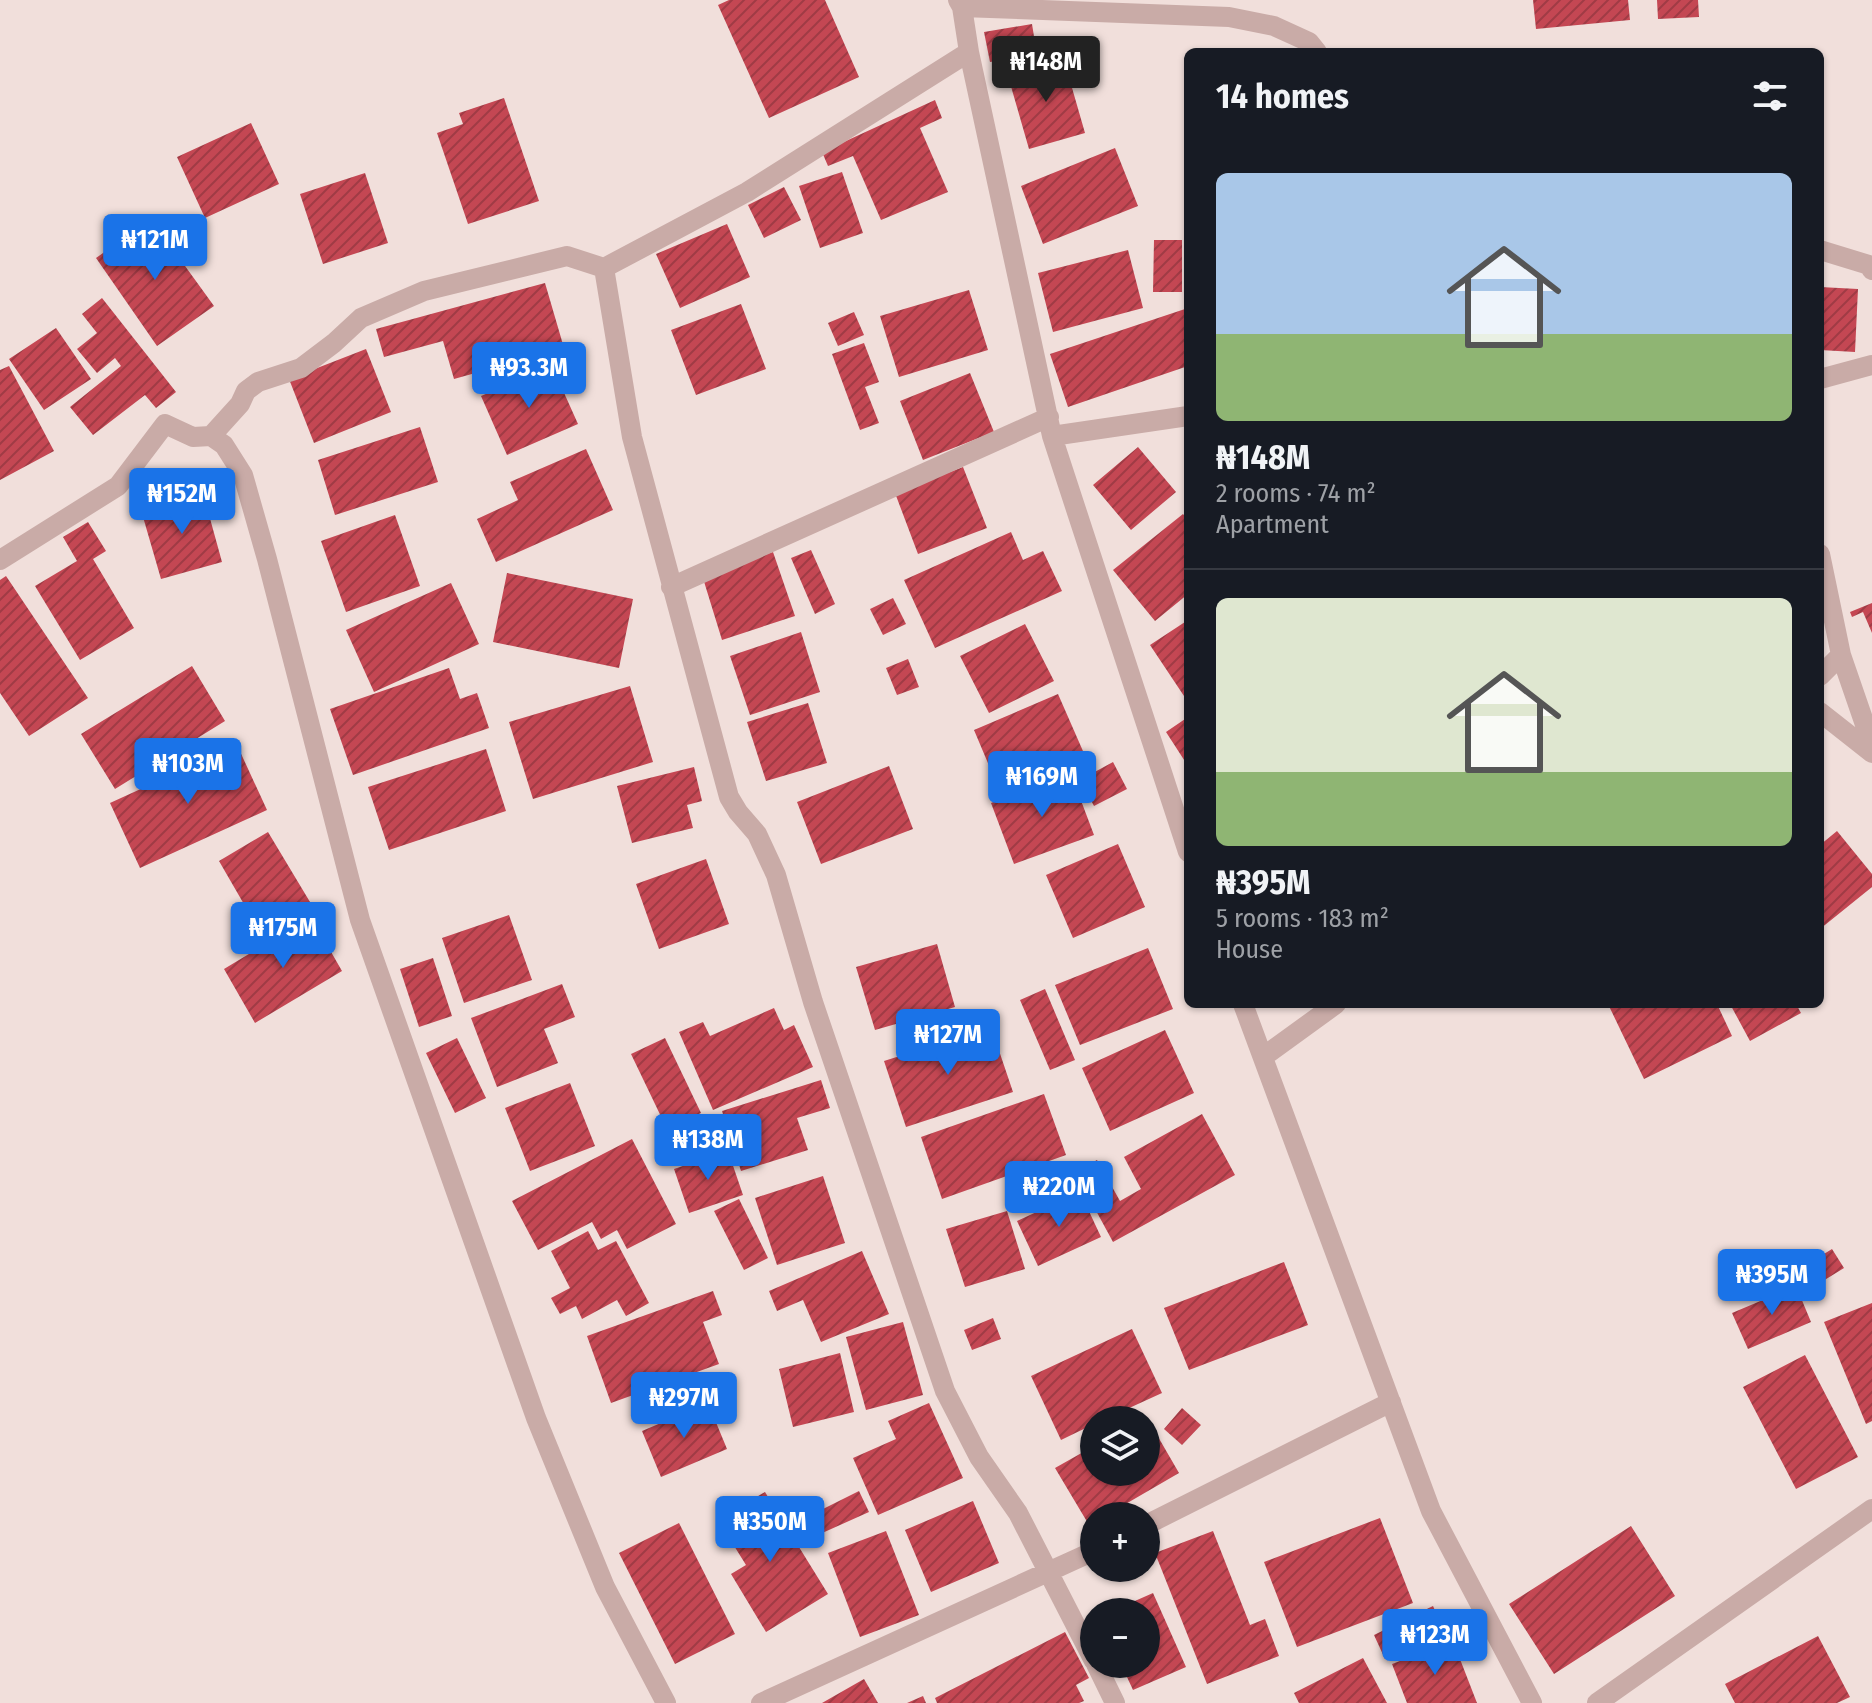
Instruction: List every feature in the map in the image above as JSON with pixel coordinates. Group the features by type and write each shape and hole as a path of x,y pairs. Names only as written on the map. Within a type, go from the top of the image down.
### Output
{"street":[{"path":"1184,840 1050,426 960,3 1229,17 1274,26 1309,42 1314,48"},
{"path":"211,436 240,404 246,391 258,382 301,368 361,318 424,291 567,256 604,268 747,192 969,52"},
{"path":"1824,251 1869,265 1872,270"},
{"path":"604,268 632,437 729,797 757,834 776,875 813,1002 945,1391 979,1457 1018,1513 1080,1633"},
{"path":"1824,378 1872,365"},
{"path":"671,587 1050,426 1184,416"},
{"path":"0,560 118,486 165,424 193,437 211,436 224,445 243,475 360,920 536,1418 605,1587 666,1703"},
{"path":"1824,573 1841,655 1872,745"},
{"path":"1824,672 1841,655"},
{"path":"1824,715 1872,753"},
{"path":"1245,1008 1431,1511 1532,1703"},
{"path":"1263,1057 1330,1008"},
{"path":"1160,1518 1391,1402"},
{"path":"1597,1703 1872,1509"},
{"path":"761,1703 1080,1558"},
{"path":"1103,1678 1115,1703"}],"building":[{"path":"729,0 825,0 859,77 769,118 718,5"},
{"path":"1533,0 1628,0 1630,20 1536,29"},
{"path":"1657,0 1698,0 1699,17 1658,19"},
{"path":"1032,24 1037,55 990,62 984,32"},
{"path":"1064,60 1085,133 1029,149 1008,76"},
{"path":"504,98 539,201 468,224 437,133 463,124 459,113"},
{"path":"935,100 942,118 920,128 948,192 881,220 853,156 828,166 822,152"},
{"path":"251,123 279,184 205,218 177,157"},
{"path":"1115,148 1138,206 1043,244 1021,186"},
{"path":"842,172 863,233 820,248 799,186"},
{"path":"365,173 388,243 323,264 300,194"},
{"path":"784,187 801,220 764,238 748,205"},
{"path":"151,219 214,306 157,346 96,258"},
{"path":"727,224 750,277 680,308 656,254"},
{"path":"1154,240 1182,240 1182,292 1153,292"},
{"path":"1128,250 1143,308 1053,332 1038,273"},
{"path":"545,283 564,348 454,379 443,341 384,357 376,329"},
{"path":"1824,287 1858,289 1855,352 1824,350"},
{"path":"969,290 988,350 899,377 880,316"},
{"path":"102,298 176,392 156,408 145,395 93,435 70,407 121,366 115,358 97,373 77,349 97,333 82,314"},
{"path":"741,304 766,369 696,395 671,330"},
{"path":"1184,309 1184,367 1068,407 1050,354"},
{"path":"854,312 864,335 838,346 828,323"},
{"path":"56,328 91,379 44,410 9,359"},
{"path":"864,343 879,382 865,387 879,423 860,430 832,354"},
{"path":"366,349 391,412 314,443 289,379"},
{"path":"9,366 54,451 0,480 0,370"},
{"path":"552,366 578,424 507,455 481,396"},
{"path":"970,373 994,432 923,460 900,401"},
{"path":"420,427 438,482 335,515 318,460"},
{"path":"1138,447 1176,492 1131,530 1093,485"},
{"path":"586,449 613,510 496,562 477,519 518,500 510,482"},
{"path":"963,467 987,528 918,554 895,493"},
{"path":"203,493 222,562 161,579 141,510"},
{"path":"395,515 420,586 346,612 321,541"},
{"path":"1184,515 1184,597 1155,621 1113,570"},
{"path":"88,522 106,551 93,559 134,628 80,660 35,586 77,561 63,537"},
{"path":"1011,532 1023,560 1043,551 1062,591 935,648 904,580"},
{"path":"811,550 835,604 815,614 791,558"},
{"path":"773,552 795,616 722,640 702,575"},
{"path":"507,573 633,599 619,668 493,642"},
{"path":"6,576 88,698 29,736 0,693 0,580"},
{"path":"451,583 479,644 374,692 346,630"},
{"path":"893,598 906,624 883,635 870,609"},
{"path":"1872,603 1872,633 1863,612 1852,617 1850,612"},
{"path":"1184,623 1184,696 1150,645"},
{"path":"1025,624 1054,681 989,713 960,656"},
{"path":"801,632 820,692 750,715 730,656"},
{"path":"908,659 919,687 897,695 886,668"},
{"path":"192,666 225,721 115,789 81,734"},
{"path":"449,668 460,699 477,693 489,728 353,775 330,709"},
{"path":"630,686 653,762 533,799 509,722"},
{"path":"1058,694 1086,758 1001,794 974,730"},
{"path":"808,703 827,763 766,781 747,722"},
{"path":"1184,720 1184,760 1166,732"},
{"path":"237,745 267,810 140,868 110,803"},
{"path":"486,749 506,811 389,850 368,787"},
{"path":"1113,762 1127,789 1094,806 1080,780"},
{"path":"889,766 913,829 821,864 797,802"},
{"path":"694,767 702,801 687,805 693,828 632,843 617,786"},
{"path":"1071,774 1094,835 1014,864 991,803"},
{"path":"1837,831 1872,874 1872,887 1824,926 1824,842"},
{"path":"268,832 310,902 260,932 219,861"},
{"path":"1118,844 1145,907 1073,938 1046,875"},
{"path":"706,859 729,924 659,949 636,884"},
{"path":"509,915 532,980 464,1003 442,938"},
{"path":"311,917 342,971 255,1023 224,969"},
{"path":"937,944 955,1007 875,1030 856,967"},
{"path":"1148,948 1173,1009 1080,1045 1055,985"},
{"path":"433,958 452,1016 419,1027 400,969"},
{"path":"562,984 575,1017 544,1029 558,1063 497,1087 471,1018"},
{"path":"1045,989 1075,1060 1050,1070 1020,1000"},
{"path":"774,1008 784,1030 794,1025 813,1067 713,1110 679,1032 703,1022 710,1036"},
{"path":"1610,1008 1719,1008 1732,1036 1644,1079"},
{"path":"1732,1008 1798,1008 1801,1013 1750,1041"},
{"path":"991,1027 1013,1092 906,1127 884,1061"},
{"path":"1165,1030 1194,1093 1110,1131 1082,1068"},
{"path":"457,1038 486,1098 455,1113 426,1053"},
{"path":"665,1038 701,1113 667,1129 631,1054"},
{"path":"821,1080 830,1108 797,1118 808,1150 741,1171 722,1111"},
{"path":"570,1083 595,1146 530,1171 505,1108"},
{"path":"1044,1094 1066,1155 942,1199 921,1137"},
{"path":"1202,1114 1235,1175 1113,1242 1075,1172 1097,1160 1120,1201 1141,1189 1124,1157"},
{"path":"632,1139 676,1224 627,1249 617,1230 601,1239 592,1222 538,1250 512,1201"},
{"path":"728,1151 743,1195 689,1213 674,1169"},
{"path":"1055,1167 1065,1191 1021,1209 1011,1184"},
{"path":"823,1176 845,1243 777,1265 755,1198"},
{"path":"1080,1192 1101,1237 1038,1266 1017,1221"},
{"path":"739,1199 768,1258 744,1270 714,1211"},
{"path":"1007,1211 1025,1269 965,1287 946,1229"},
{"path":"588,1231 598,1250 616,1241 649,1303 626,1316 617,1300 582,1319 576,1306 560,1314 551,1298 570,1288 551,1251"},
{"path":"1832,1249 1844,1268 1810,1289 1798,1270"},
{"path":"862,1251 889,1314 821,1342 803,1300 777,1311 769,1291"},
{"path":"1284,1262 1308,1325 1189,1370 1164,1308"},
{"path":"1796,1286 1811,1322 1748,1349 1732,1313"},
{"path":"713,1291 722,1315 703,1322 719,1364 611,1403 587,1336"},
{"path":"1872,1303 1872,1421 1866,1424 1824,1322"},
{"path":"993,1318 1001,1339 972,1350 964,1330"},
{"path":"903,1322 923,1395 866,1410 846,1337"},
{"path":"1132,1329 1162,1393 1134,1406 1080,1406 1080,1431 1061,1440 1031,1376"},
{"path":"840,1353 854,1412 793,1427 779,1369"},
{"path":"1805,1355 1858,1457 1796,1489 1743,1387"},
{"path":"708,1403 727,1449 661,1477 642,1431"},
{"path":"929,1403 963,1478 878,1515 853,1458 896,1439 888,1421"},
{"path":"1182,1408 1201,1425 1182,1445 1164,1429"},
{"path":"1160,1440 1179,1473 1160,1484"},
{"path":"1080,1454 1080,1486 1157,1486 1129,1502 1080,1502 1080,1510 1055,1468"},
{"path":"859,1491 869,1512 820,1534 811,1515"},
{"path":"765,1492 828,1594 766,1632 731,1574 746,1565 718,1520"},
{"path":"973,1501 999,1563 931,1592 905,1530"},
{"path":"1380,1518 1413,1603 1297,1647 1264,1562"},
{"path":"679,1523 735,1634 675,1664 619,1553"},
{"path":"1631,1526 1675,1596 1554,1674 1509,1604"},
{"path":"886,1531 919,1615 860,1637 828,1553"},
{"path":"1213,1531 1250,1625 1265,1619 1279,1656 1207,1684 1160,1566 1160,1551"},
{"path":"1433,1606 1444,1630 1385,1659 1374,1635"},
{"path":"1160,1609 1186,1667 1133,1690 1127,1678 1160,1678"},
{"path":"1065,1632 1080,1661 1080,1678 1089,1678 1076,1685 1084,1701 1079,1703 937,1703 935,1698"},
{"path":"1818,1636 1850,1697 1837,1703 1735,1703 1725,1684"},
{"path":"1453,1641 1477,1703 1407,1703 1392,1664"},
{"path":"1363,1658 1387,1703 1299,1703 1294,1693"},
{"path":"864,1679 878,1703 822,1703"},
{"path":"923,1696 926,1703 907,1703"}]}
